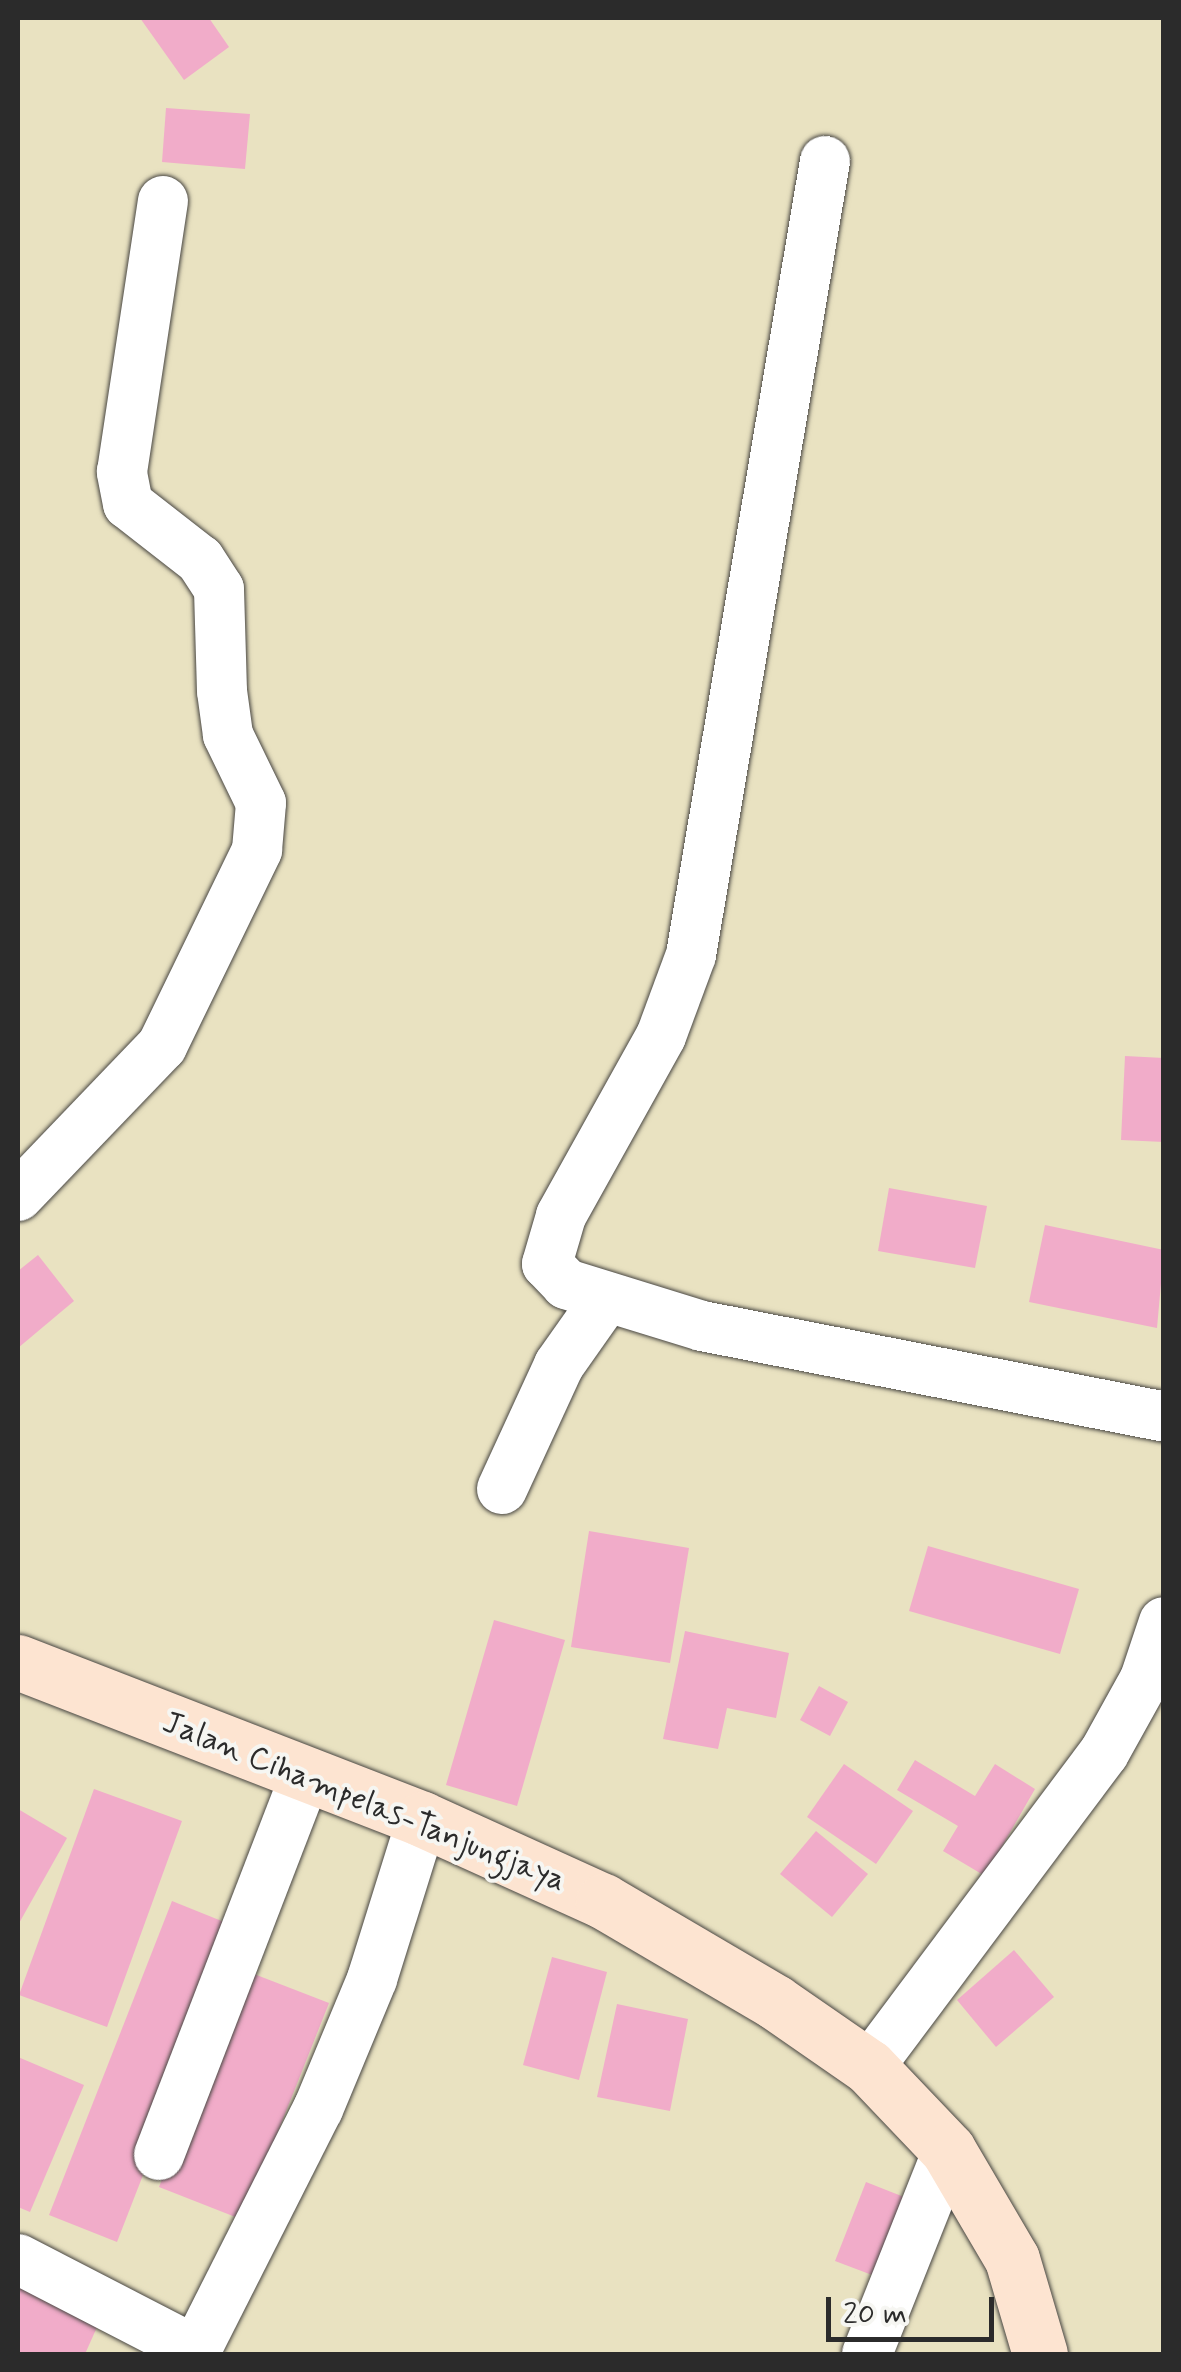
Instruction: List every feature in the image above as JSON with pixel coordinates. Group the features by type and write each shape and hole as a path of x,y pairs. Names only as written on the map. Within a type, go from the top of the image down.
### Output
{"main road":[{"name":"Jalan Cihampelas-Tanjungjaya","path":"18,1662 422,1818 703,1955 869,2067 948,2150 1012,2259 1040,2354"}],"street":[{"path":"825,161 691,955 661,1036 562,1216 547,1264 566,1284 833,1356 1164,1417"},
{"path":"18,1196 162,1046 256,850 260,803 228,735 222,691 219,589 200,560 128,504 122,472 164,201"},
{"path":"502,1488 559,1365 608,1297"},
{"path":"869,2067 1104,1753 1145,1679 1164,1622"},
{"path":"159,2155 306,1776"},
{"path":"18,2259 195,2353 318,2109 372,1979 422,1818"},
{"path":"867,2354 948,2150"}],"building":[{"path":"140,18 209,18 229,47 184,80"},
{"path":"166,108 250,114 245,169 162,162"},
{"path":"1125,1056 1164,1058 1164,1142 1121,1140"},
{"path":"889,1188 987,1206 975,1268 878,1251"},
{"path":"1045,1225 1164,1250 1157,1328 1029,1302"},
{"path":"38,1255 74,1301 18,1348 18,1271"},
{"path":"589,1531 689,1548 670,1663 571,1647"},
{"path":"928,1546 1079,1589 1060,1654 909,1611"},
{"path":"494,1620 565,1640 517,1806 446,1785"},
{"path":"685,1631 789,1653 776,1718 727,1708 718,1749 663,1739"},
{"path":"819,1686 848,1702 830,1736 800,1720"},
{"path":"915,1760 975,1796 995,1764 1035,1789 985,1876 943,1851 958,1826 897,1790"},
{"path":"844,1764 913,1811 876,1864 807,1817"},
{"path":"94,1789 182,1821 107,2027 19,1995"},
{"path":"18,1809 67,1838 18,1925"},
{"path":"816,1831 868,1874 832,1917 780,1874"},
{"path":"172,1901 239,1928 117,2242 49,2215"},
{"path":"1014,1950 1054,1997 996,2047 957,2000"},
{"path":"552,1957 607,1972 579,2080 523,2065"},
{"path":"244,1970 329,2003 243,2220 159,2187"},
{"path":"617,2004 688,2019 670,2111 597,2097"},
{"path":"18,2057 84,2085 30,2212 18,2207"},
{"path":"866,2182 909,2199 880,2278 835,2261"},
{"path":"18,2279 102,2316 85,2354 18,2354"}]}
